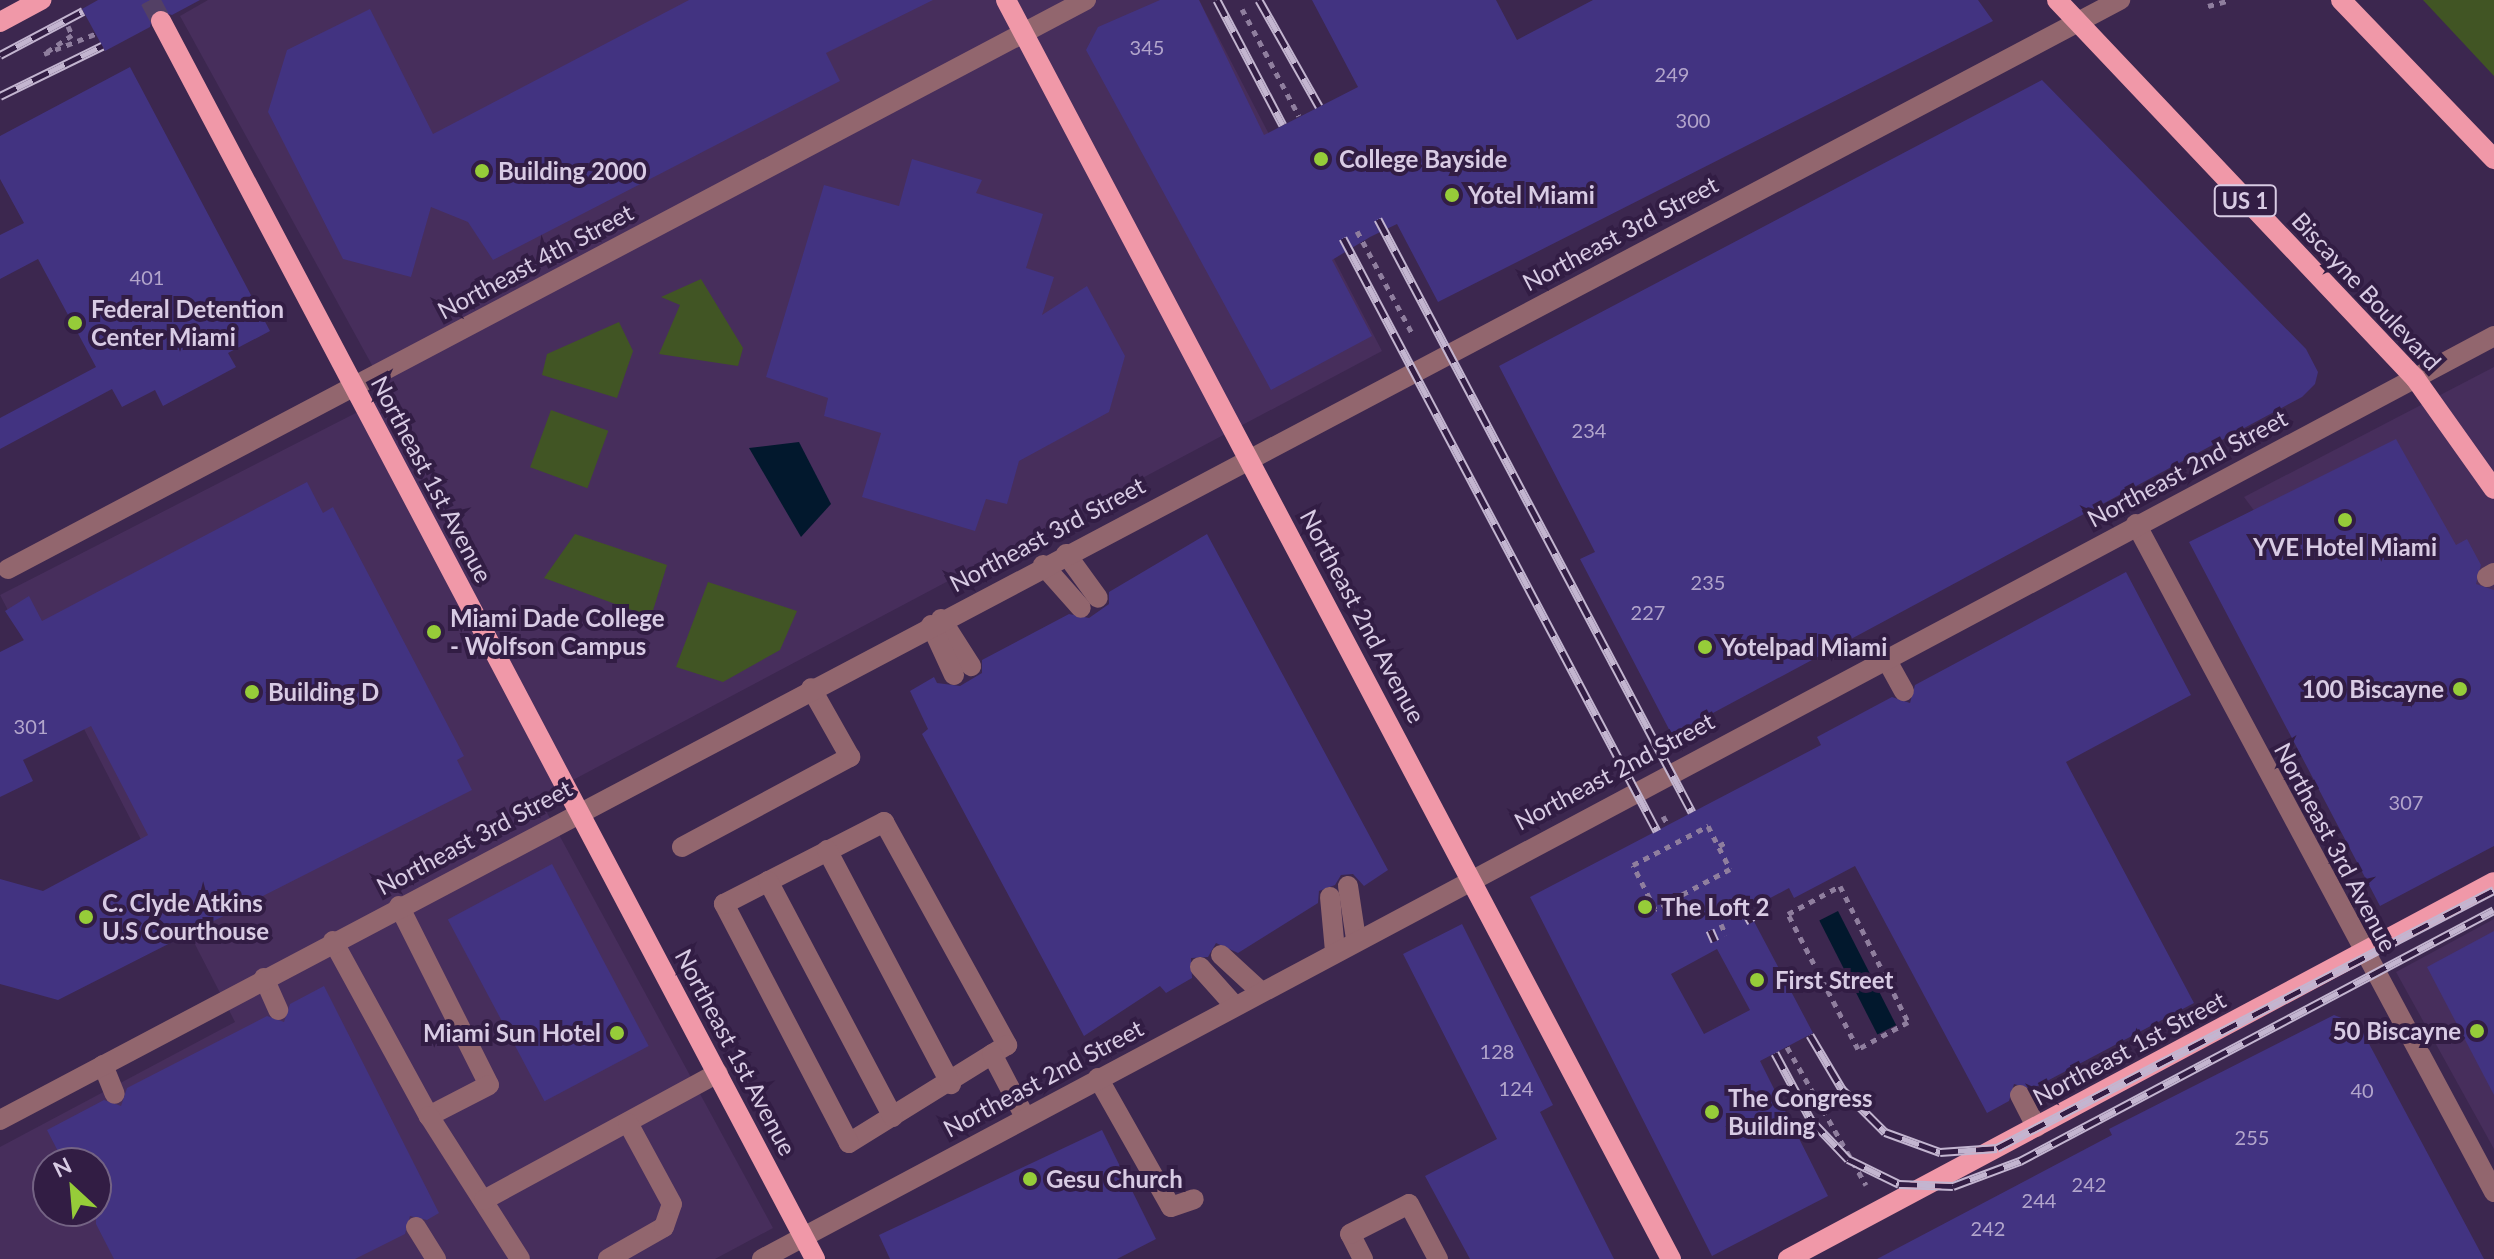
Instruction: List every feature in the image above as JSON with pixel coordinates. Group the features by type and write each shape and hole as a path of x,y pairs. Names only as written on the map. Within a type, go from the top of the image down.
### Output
{"main road":[{"path":"0,22 41,0"},
{"name":"Northeast 2nd Avenue","path":"1006,0 1671,1259"},
{"name":"Biscayne Boulevard","path":"2057,0 2075,23 2415,378 2494,489"},
{"path":"2341,0 2494,159"},
{"name":"Northeast 1st Avenue","path":"161,21 815,1259"},
{"name":"Northeast 1st Street","path":"1788,1259 2494,882"}],"street":[{"name":"Northeast 4th Street","path":"8,569 1086,0"},
{"name":"Northeast 3rd Street","path":"0,1120 578,810 2120,0"},
{"name":"Northeast 2nd Street","path":"762,1259 1471,877 2494,336"},
{"name":"Northeast 3rd Avenue","path":"2136,524 2362,952 2494,1192"},
{"path":"1043,565 1090,603 1066,554"},
{"path":"936,622 962,670"},
{"path":"1885,657 1904,691"},
{"path":"682,847 850,757 811,688"},
{"path":"884,822 1007,1045 959,1072 951,1084 849,1143 724,904 768,881 884,822"},
{"path":"827,850 951,1084"},
{"path":"768,881 893,1117"},
{"path":"1348,886 1356,939"},
{"path":"1330,897 1335,951"},
{"path":"399,906 489,1085 429,1116"},
{"path":"333,941 429,1116 520,1259"},
{"path":"1221,955 1260,991"},
{"path":"1200,967 1234,1005"},
{"path":"264,978 278,1010"},
{"path":"992,1054 1025,1117"},
{"path":"103,1065 115,1094"},
{"path":"484,1200 718,1073"},
{"path":"1098,1078 1171,1207 1194,1199"},
{"path":"2020,1095 2036,1127"},
{"path":"608,1259 664,1227 672,1204 628,1123"},
{"path":"1363,1259 1350,1234 1409,1204 1438,1259"},
{"path":"416,1227 436,1259"}],"path":[{"path":"2208,6 2230,0"},
{"path":"1242,9 1299,116"},
{"path":"68,26 72,35 44,54 95,34"},
{"path":"1357,231 1413,335"},
{"path":"1663,816 1668,825"},
{"path":"1708,826 1719,846 1730,869 1655,909 1633,865 1708,826"},
{"path":"1719,846 1728,841"},
{"path":"1840,886 1908,1022 1858,1049 1788,914 1840,886"},
{"path":"1721,924 1726,935"},
{"path":"1787,1047 1866,1185"}],"shaded area":[{"name":"Miami Dade College - Wolfson Campus","path":"208,0 1199,0 1382,351 539,798 773,1228 715,1259 0,1259 0,1147 235,1022 50,663 38,668 0,595 389,396 180,16"},
{"path":"2494,367 2494,835 2244,497"},
{"path":"2494,919 2494,1149 2396,972"}],"green space":[{"path":"2423,0 2494,0 2494,76"},
{"path":"701,279 743,348 738,366 659,354 680,305 661,297"},
{"path":"619,322 633,351 617,398 542,375 547,354"},
{"path":"551,410 608,431 587,488 530,467"},
{"path":"575,534 667,565 651,617 544,578"},
{"path":"708,582 797,611 780,650 723,682 676,667"}],"water":[{"path":"799,442 831,504 801,537 749,448"},
{"path":"1838,911 1896,1025 1877,1035 1819,921"}],"building":[{"path":"98,0 200,0 172,15 154,10 150,27 105,51 82,9"},
{"name":"Building 2000","path":"689,0 933,0 826,53 840,81 493,260 468,222 431,207 411,277 343,259 268,112 287,50 370,9 433,134"},
{"path":"1160,0 1199,0 1264,135 1358,87 1312,0 1496,0 1517,40 1593,0 1978,0 1993,21 1438,302 1397,224 1370,237 1332,260 1372,336 1271,390 1086,50 1098,27"},
{"path":"130,67 270,331 228,353 236,367 163,406 155,390 122,407 112,389 0,449 0,418 96,367 38,259 0,279 0,235 24,223 0,179 0,136"},
{"path":"2042,80 2306,349 2318,372 2315,384 2302,397 1672,735 1580,559 1595,552 1499,366"},
{"path":"912,159 982,180 976,193 1043,214 1026,268 1054,277 1042,315 1087,286 1125,356 1109,412 1019,461 1007,504 986,499 975,531 862,497 881,433 824,416 828,398 766,377 824,185 899,206"},
{"path":"2396,439 2456,545 2467,539 2481,565 2476,584 2494,590 2494,846 2380,906 2189,542"},
{"name":"Building D","path":"307,482 323,513 333,507 464,756 457,760 472,790 58,1000 0,984 0,879 43,891 148,835 91,726 23,760 33,781 0,797 0,652 24,640 5,611 29,596 42,621"},
{"path":"1207,534 1388,870 1364,886 1353,874 1341,875 1335,885 1319,891 1318,903 1238,953 1216,943 1208,957 1191,958 1192,978 1166,993 1160,986 1084,1036 922,734 928,729 910,691 934,677 937,683 960,686 982,673 982,660 1069,614 1089,618 1109,604 1109,592"},
{"path":"2126,572 2191,695 2066,762 2194,1003 2032,1089 2014,1084 2009,1101 1987,1113 1855,866 1794,898 1789,888 1748,910 1813,1033 1760,1061 1828,1196 1712,1256 1530,897 1821,745 1817,737 1892,697 1910,703 1915,685","holes":["1717,949 1750,1010 1704,1034 1671,974"]},
{"path":"552,864 649,1046 545,1101 448,919"},
{"path":"1462,924 1553,1105 1540,1112 1614,1259 1470,1259 1425,1176 1497,1139 1403,954"},
{"name":"50 Biscayne","path":"2494,931 2494,1095 2427,967"},
{"path":"324,986 439,1213 427,1220 410,1216 405,1234 355,1259 114,1259 98,1227 112,1227 112,1147 56,1147 47,1130 104,1100 121,1106 127,1088 267,1016 284,1022 290,1004"},
{"path":"2334,1015 2359,1025 2484,1259 1877,1259 2112,1135 2109,1129"},
{"name":"Gesu Church","path":"1102,1130 1156,1239 1117,1259 890,1259 879,1235"}],"tunnel":[{"path":"150,0 161,21"}],"railway":[{"path":"1217,0 1283,125"},
{"path":"1259,0 1319,106"},
{"path":"0,55 83,11"},
{"path":"0,96 102,46"},
{"path":"1378,219 1692,812"},
{"path":"1343,238 1657,831"},
{"path":"1810,1035 1842,1089 1885,1132 1940,1152 1997,1148 2494,890"},
{"path":"1775,1053 1811,1120 1848,1159 1899,1184 1953,1186 2020,1161 2494,910"},
{"path":"1745,911 1751,922"},
{"path":"1710,930 1715,941"}],"place":[{"name":"College Bayside","path":"1321,159"},
{"name":"Building 2000","path":"482,171"},
{"name":"Yotel Miami","path":"1452,195"},
{"name":"Federal Detention Center Miami","path":"75,323"},
{"name":"YVE Hotel Miami","path":"2345,520"},
{"name":"Miami Dade College - Wolfson Campus","path":"434,632"},
{"name":"Yotelpad Miami","path":"1705,647"},
{"name":"100 Biscayne","path":"2460,689"},
{"name":"Building D","path":"252,692"},
{"name":"The Loft 2","path":"1645,907"},
{"name":"C. Clyde Atkins U.S Courthouse","path":"86,917"},
{"name":"First Street","path":"1757,980"},
{"name":"50 Biscayne","path":"2477,1031"},
{"name":"Miami Sun Hotel","path":"617,1033"},
{"name":"The Congress Building","path":"1712,1112"},
{"name":"Gesu Church","path":"1030,1179"}]}
